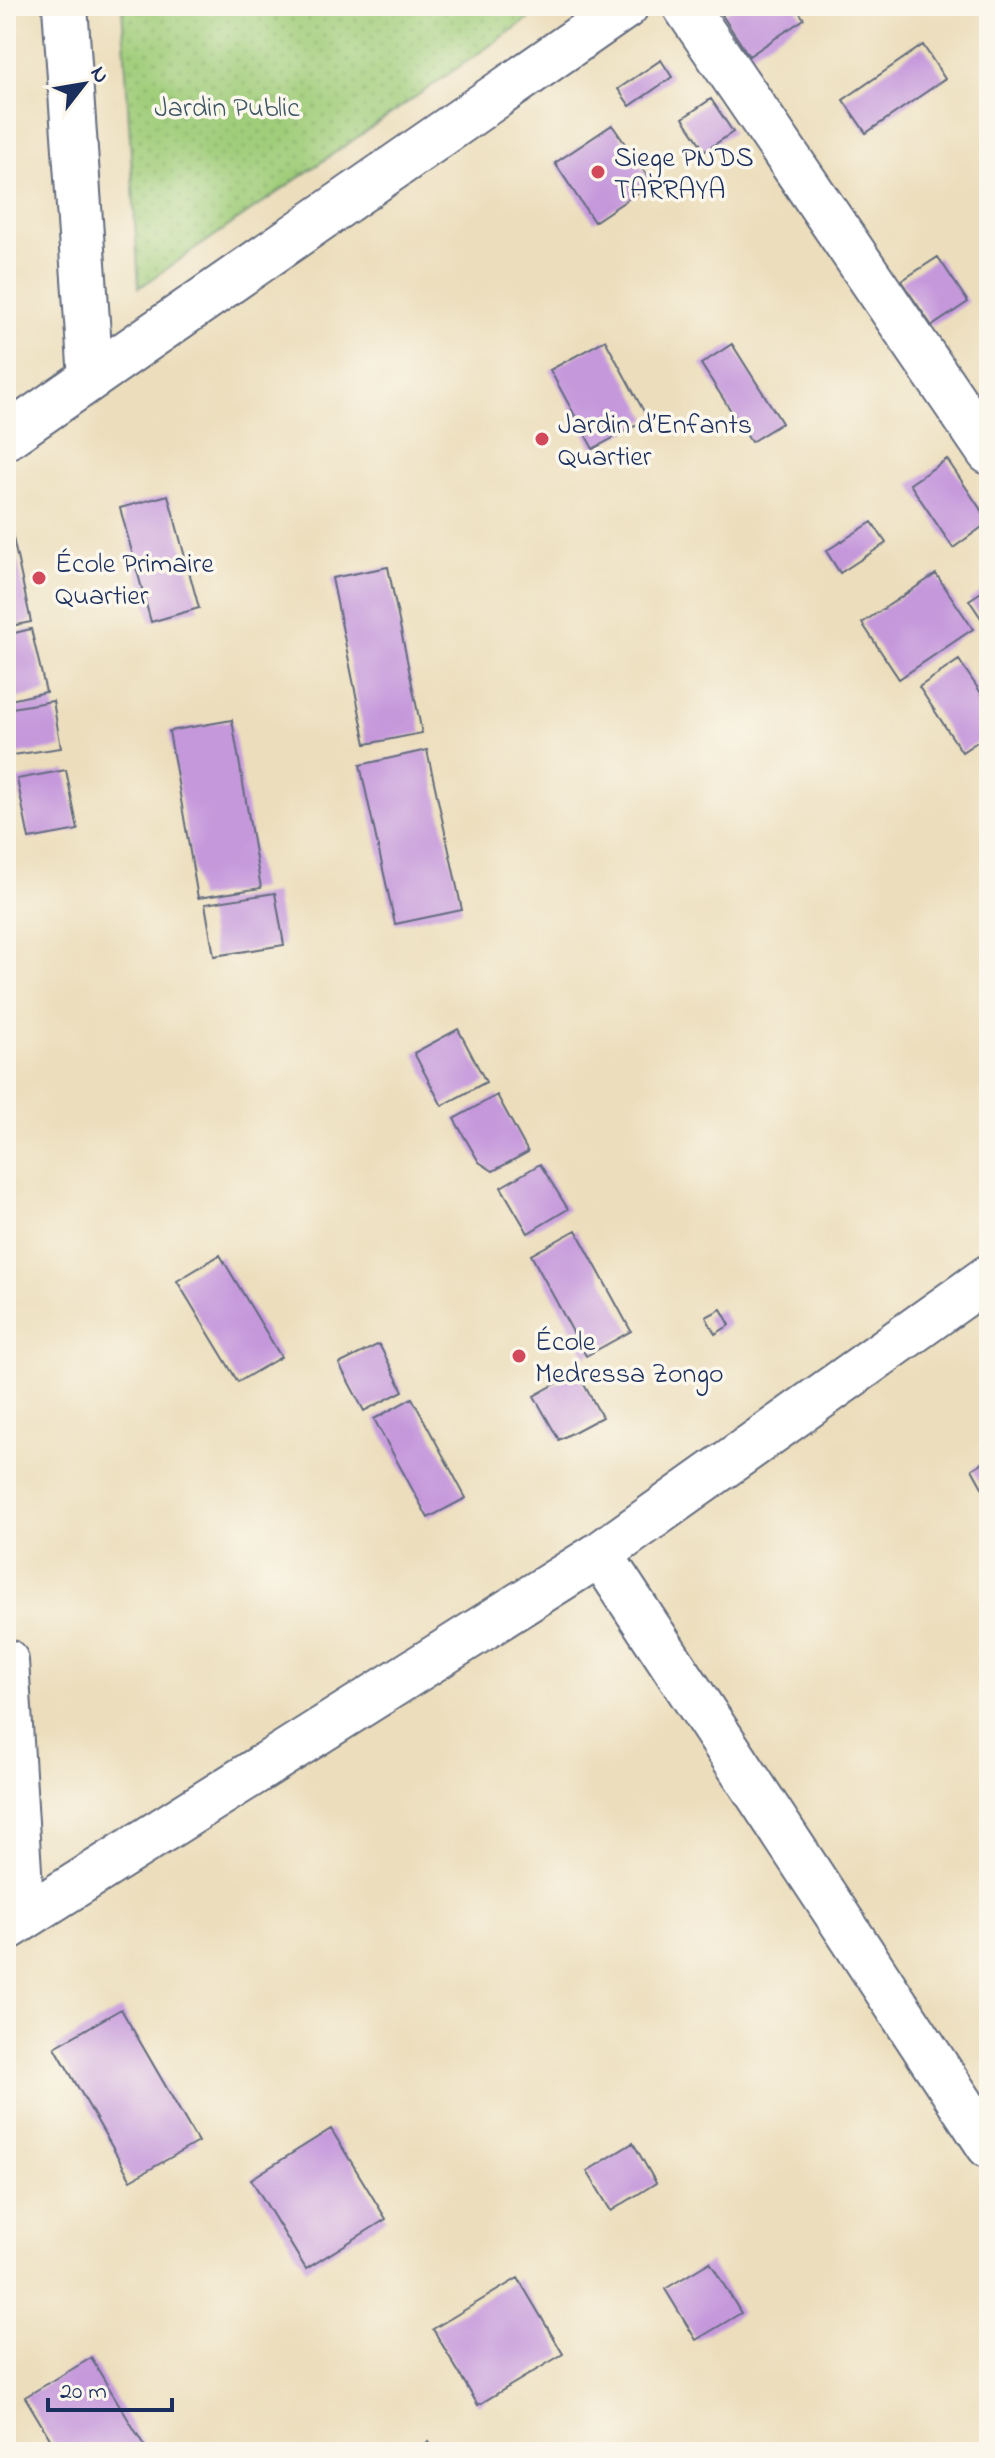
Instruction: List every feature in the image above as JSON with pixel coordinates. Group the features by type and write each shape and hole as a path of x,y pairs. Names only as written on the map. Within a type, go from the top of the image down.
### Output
{"street":[{"path":"65,6 91,378"},
{"path":"6,437 626,6"},
{"path":"685,6 989,452"},
{"path":"14,1924 600,1554 989,1277"},
{"path":"600,1554 989,2146"},
{"path":"6,1661 14,1924"}],"green space":[{"name":"Jardin Public","path":"122,6 547,6 139,288"}],"building":[{"path":"735,6 795,6 804,19 749,56 722,15"},
{"path":"923,45 945,79 866,133 843,100"},
{"path":"661,60 672,77 630,106 618,89"},
{"path":"711,99 733,132 705,151 683,118"},
{"path":"612,125 652,183 594,222 555,163"},
{"path":"938,257 968,302 932,326 901,281"},
{"path":"605,340 648,419 593,449 550,370"},
{"path":"732,344 782,423 751,442 701,364"},
{"path":"947,459 989,522 953,548 910,484"},
{"path":"168,495 199,608 151,622 120,508"},
{"path":"6,505 31,622 6,627"},
{"path":"872,522 886,543 840,573 826,551"},
{"path":"388,567 422,733 366,744 332,578"},
{"path":"936,574 973,629 899,679 862,623"},
{"path":"989,587 989,630 969,600"},
{"path":"31,629 46,692 6,701 6,635"},
{"path":"959,660 989,705 989,734 962,752 919,687"},
{"path":"53,701 61,748 6,756 6,709"},
{"path":"232,720 261,888 198,898 169,731"},
{"path":"427,750 462,910 395,924 360,765"},
{"path":"66,770 78,830 29,839 17,779"},
{"path":"275,893 284,945 214,956 205,904"},
{"path":"458,1029 486,1082 442,1106 414,1053"},
{"path":"497,1095 528,1152 493,1171 479,1162 454,1119"},
{"path":"540,1164 568,1209 528,1233 501,1187"},
{"path":"576,1230 631,1331 586,1356 531,1255"},
{"path":"220,1255 281,1357 238,1382 177,1281"},
{"path":"721,1309 730,1325 715,1334 706,1317"},
{"path":"379,1344 403,1391 364,1411 339,1364"},
{"path":"577,1372 602,1417 559,1440 534,1396"},
{"path":"412,1398 466,1498 428,1518 374,1419"},
{"path":"989,1459 989,1500 972,1469"},
{"path":"121,2009 198,2142 131,2180 55,2047"},
{"path":"331,2129 386,2219 306,2269 251,2179"},
{"path":"633,2143 656,2183 611,2211 587,2171"},
{"path":"710,2262 741,2313 696,2340 665,2289"},
{"path":"518,2278 563,2354 478,2405 433,2329"},
{"path":"91,2358 148,2452 58,2452 25,2397"},
{"path":"428,2442 434,2452 412,2452"}],"place":[{"name":"Siege PNDS TARRAYA","path":"598,172"},
{"name":"Jardin d’Enfants Quartier","path":"542,439"},
{"name":"École Primaire Quartier","path":"39,578"},
{"name":"École Medressa Zongo","path":"519,1356"}]}
